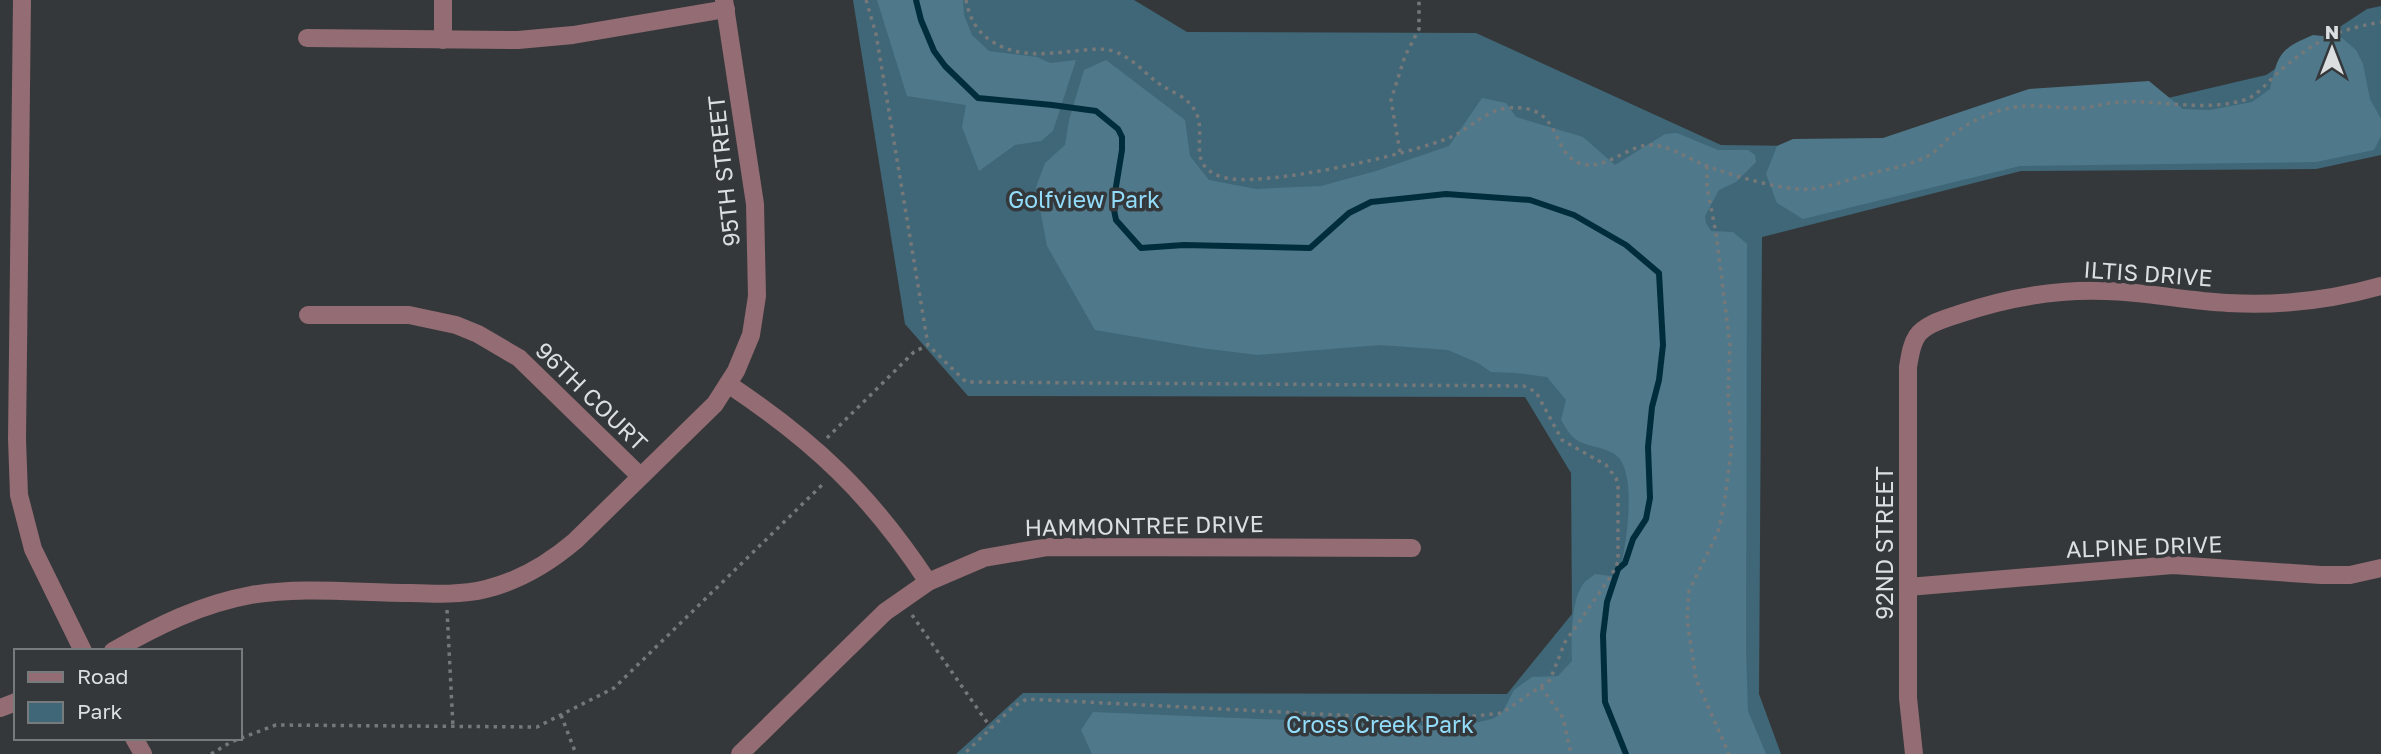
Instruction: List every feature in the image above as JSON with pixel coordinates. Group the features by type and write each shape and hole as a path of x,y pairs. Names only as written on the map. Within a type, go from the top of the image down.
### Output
{"street":[{"path":"22,0 17,439 19,495 33,549 82,649"},
{"path":"443,0 443,40"},
{"path":"307,38 517,40 573,35 725,5"},
{"name":"95TH STREET","path":"116,649 183,614 253,595 304,591 446,594 486,589 523,576 558,556 715,404 736,371 751,335 757,296 755,204 725,5"},
{"name":"ILTIS DRIVE","path":"1918,334 1942,320 1984,306 2065,291 2105,290 2229,303 2278,303 2325,298 2381,286"},
{"name":"96TH COURT","path":"308,315 409,315 456,325 478,334 519,358 640,476"},
{"name":"92ND STREET","path":"1914,754 1908,698 1908,367 1911,349 1918,334"},
{"path":"728,384 779,418 816,449 868,501 928,582"},
{"name":"HAMMONTREE DRIVE","path":"740,754 885,612 928,582 984,558 1048,547 1412,548"},
{"name":"ALPINE DRIVE","path":"1908,586 2173,565 2321,575 2350,575 2381,568"}],"path":[{"path":"866,0 876,34 928,345 966,382 1531,388 1536,392 1562,440 1606,465 1613,472 1618,486 1618,562 1611,576 1565,642 1550,680 1502,713 1436,720 1027,699 1014,706 964,754"},
{"path":"966,0 970,17 983,35 1001,48 1038,54 1110,49 1128,59 1188,102 1195,110 1199,126 1199,157 1205,168 1229,179 1274,178 1400,152 1451,137 1491,112 1522,107 1537,112 1549,122 1573,161 1585,165 1600,163 1648,145 1673,151 1707,166 1792,190 1813,189 1930,156 1950,136 1979,119 2005,109 2034,104 2072,109 2090,108 2121,102 2195,106 2245,100 2257,93 2296,57 2323,39 2338,31 2381,22"},
{"path":"1400,152 1391,100 1405,56 1419,29 1419,0"},
{"path":"1707,166 1707,187 1716,233 1730,345 1728,394 1732,444 1718,532 1689,591 1687,618 1696,679 1730,754"},
{"path":"816,449 914,352 928,345"},
{"path":"242,738 276,725 537,727 614,688 825,482"},
{"path":"446,594 453,727"},
{"path":"906,598 913,616 991,728"},
{"path":"1541,687 1563,718 1571,754"},
{"path":"561,715 576,754"},
{"path":"211,754 236,740"}],"green space":[{"name":"Golfview Park","path":"853,0 1134,0 1187,32 1476,33 1721,145 1894,147 2168,98 2266,75 2367,9 2381,6 2381,155 2316,169 2021,171 1762,237 1759,694 1781,754 956,754 1023,693 1507,694 1572,614 1571,473 1525,397 968,396 905,324"},
{"path":"877,0 963,0 964,15 972,35 989,51 1037,57 1050,63 1076,60 1053,131 1041,141 1015,145 979,171 962,127 966,105 907,96"},
{"path":"2313,35 2342,38 2356,50 2363,64 2370,99 2381,119 2381,136 2374,150 2316,162 2020,166 1803,219 1777,203 1766,174 1777,146 1793,139 1883,138 2029,89 2149,81 2183,109 2209,110 2252,102 2270,89 2282,54"},
{"name":"Cross Creek Park","path":"1106,60 1185,120 1190,156 1209,180 1256,189 1321,186 1449,146 1482,98 1506,103 1516,117 1583,137 1615,165 1665,134 1677,133 1718,150 1748,150 1755,155 1756,162 1736,182 1719,190 1705,216 1711,231 1733,232 1747,244 1748,711 1766,754 1092,754 1081,730 1093,712 1457,727 1492,719 1502,713 1514,690 1532,677 1558,676 1572,661 1572,622 1578,593 1584,583 1595,574 1618,577 1627,533 1629,498 1628,482 1619,458 1609,451 1585,444 1572,436 1561,420 1566,400 1547,377 1491,372 1448,350 1380,345 1258,355 1095,330 1047,246 1036,187 1045,163 1065,145 1069,120 1084,70"}],"waterway":[{"path":"916,0 934,51 945,66 978,98 1096,111 1118,129 1122,137 1122,150 1113,205 1116,220 1141,248 1184,245 1310,248 1349,213 1371,202 1446,194 1530,200 1574,215 1626,245 1659,273 1663,345 1648,447 1650,498 1646,519 1633,539 1625,563 1618,569 1607,602 1603,635 1605,702 1626,754"}]}
